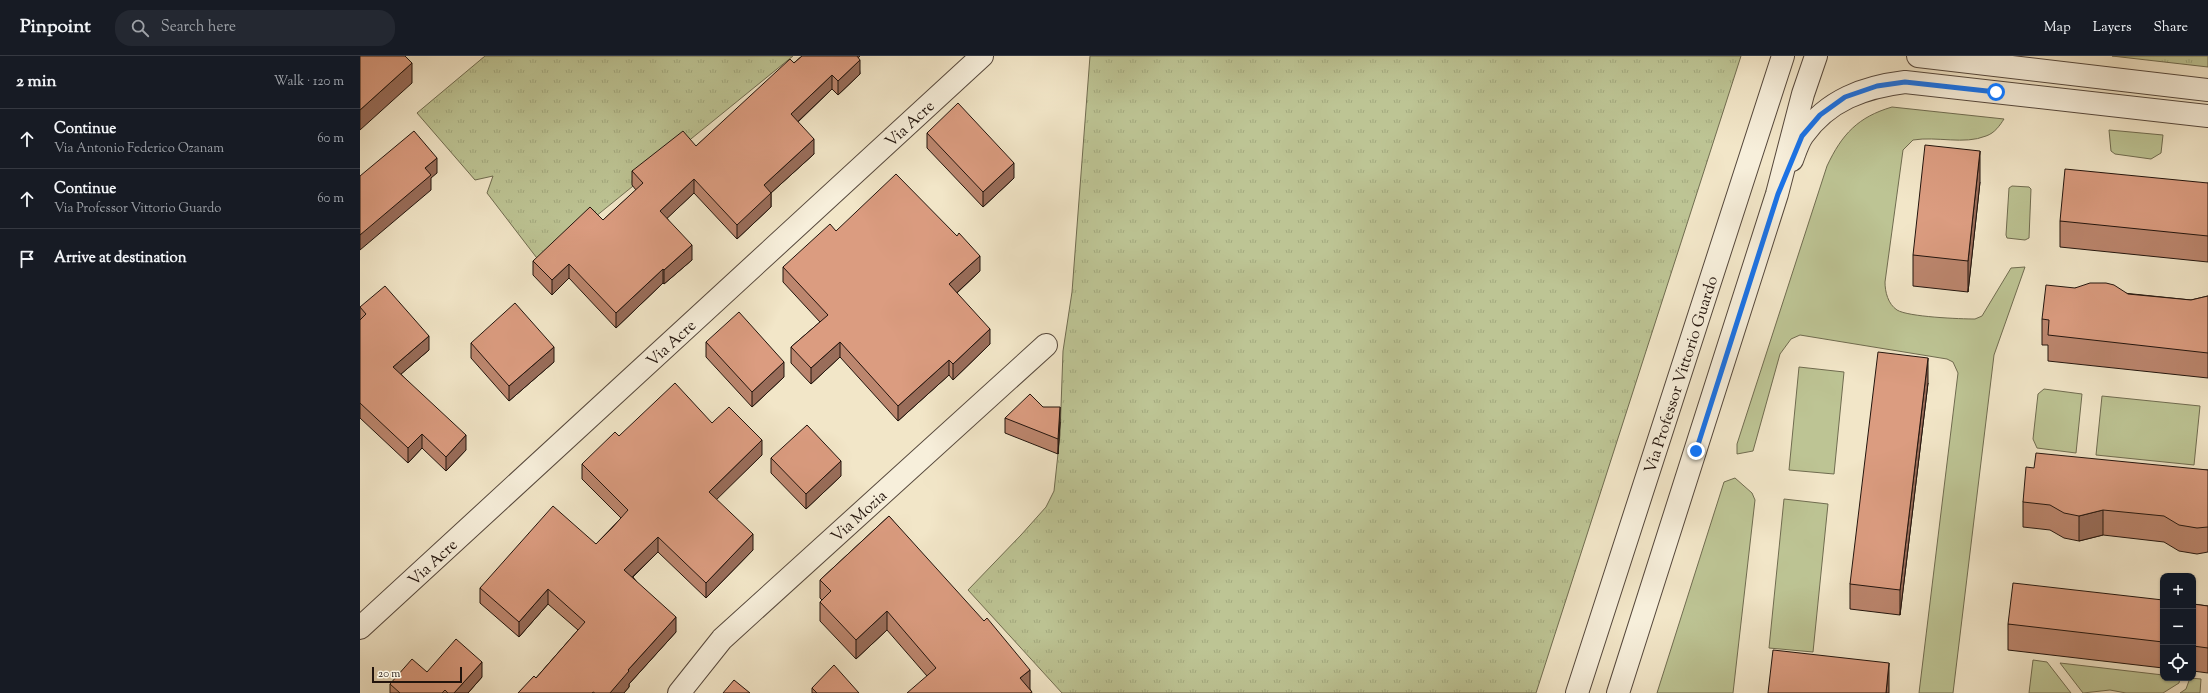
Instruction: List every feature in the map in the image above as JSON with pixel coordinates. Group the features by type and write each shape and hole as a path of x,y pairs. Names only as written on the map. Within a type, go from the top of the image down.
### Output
{"street":[{"name":"Via Acre","path":"360,628 982,56"},
{"name":"Via Professor Vittorio Guardo","path":"1577,693 1783,56"},
{"path":"1618,693 1778,194 1803,94 1816,56"},
{"path":"1918,56 2208,90"},
{"path":"1778,194 1802,136 1820,115 1845,97 1877,86 1905,82 2208,116"},
{"name":"Via Mozia","path":"679,693 722,639 1046,345"}],"green space":[{"path":"485,56 793,56 590,221 543,266 487,193 493,176 475,180 417,113"},
{"path":"1090,56 1741,56 1536,693 1062,693 968,590 1046,507 1054,491 1060,435 1063,351 1072,292"},
{"path":"2112,56 2208,56 2208,67"},
{"path":"1892,107 2004,119 1995,131 1978,139 1913,140 1903,150 1885,282 1886,294 1891,304 1897,310 1912,314 1958,319 1975,319 1982,316 2011,268 2025,267 1994,355 1953,693 1919,693 1958,373 1953,362 1947,359 1800,335 1791,339 1780,354 1753,451 1737,454 1737,444 1827,166 1839,145 1852,128 1870,116"},
{"path":"2109,130 2163,135 2161,153 2151,159 2115,154 2111,151"},
{"path":"2012,186 2029,187 2031,189 2029,238 2025,240 2007,238 2006,235 2009,188"},
{"path":"1799,367 1844,372 1834,474 1789,470"},
{"path":"2044,389 2082,394 2076,453 2037,448 2033,439 2038,394"},
{"path":"2102,396 2200,406 2194,465 2096,455"},
{"path":"1735,478 1752,493 1755,500 1733,693 1657,693 1724,482"},
{"path":"1784,499 1828,504 1813,652 1769,648"},
{"path":"2033,660 2047,662 2071,693 2029,693"},
{"path":"2060,663 2160,675 2160,681 2179,681 2179,683 2163,693 2126,693 2110,690 2083,693"},
{"path":"2196,679 2201,679 2200,693 2180,693 2186,689 2189,681 2196,681"}],"building":[{"path":"360,56 405,56 412,63 360,110"},
{"path":"802,56 857,56 860,60 838,81 832,75 791,114 814,139 764,185 771,193 737,225 694,179 660,211 692,245 664,270 663,269 616,313 569,264 552,280 533,261 590,207 603,220 643,183 632,171 683,131 696,146 790,59 794,63"},
{"path":"958,103 1014,163 983,192 927,133"},
{"path":"414,131 437,158 425,168 431,175 360,235 360,176"},
{"path":"1925,145 1980,151 1968,261 1913,255"},
{"path":"2065,169 2208,183 2208,236 2060,221"},
{"path":"896,174 957,236 959,233 980,256 949,284 990,329 953,364 949,360 898,406 840,342 811,368 791,347 828,315 783,267 830,224 836,231"},
{"path":"2090,283 2106,283 2114,285 2128,294 2191,300 2208,296 2208,353 2048,335 2049,320 2042,319 2046,285 2075,288"},
{"path":"385,286 429,336 393,367 466,435 446,457 422,434 408,448 360,403 360,320 366,314 360,307"},
{"path":"515,303 554,347 509,386 471,343"},
{"path":"739,312 784,362 752,392 706,342"},
{"path":"1878,352 1928,358 1900,590 1850,584"},
{"path":"675,383 712,423 729,407 762,440 709,492 753,534 706,583 658,537 624,570 676,617 628,670 629,671 610,693 518,693 534,676 536,678 585,622 548,589 519,622 480,588 553,506 596,544 612,528 628,510 582,464 615,432 619,436"},
{"path":"1030,394 1043,407 1060,407 1058,439 1005,418"},
{"path":"807,425 841,461 806,494 771,458"},
{"path":"2036,453 2208,470 2208,527 2197,528 2179,525 2164,516 2103,510 2079,516 2064,513 2050,505 2023,502 2026,467 2034,468"},
{"path":"889,516 984,621 987,618 1030,670 1020,678 1032,692 907,693 936,668 887,611 856,640 820,602 831,591 820,580"},
{"path":"2013,583 2160,600 2160,642 2008,624"},
{"path":"2196,604 2208,606 2208,648 2196,646"},
{"path":"456,639 482,662 454,693 448,693 445,690 442,693 400,693 390,684 412,659 427,672"},
{"path":"1773,650 1889,663 1886,693 1768,693"},
{"path":"834,665 859,693 817,693 812,688"},
{"path":"734,680 750,693 723,693"}],"route":[{"path":"1696,451 1778,194 1802,136 1820,115 1845,97 1877,86 1905,82 1996,92"}]}
